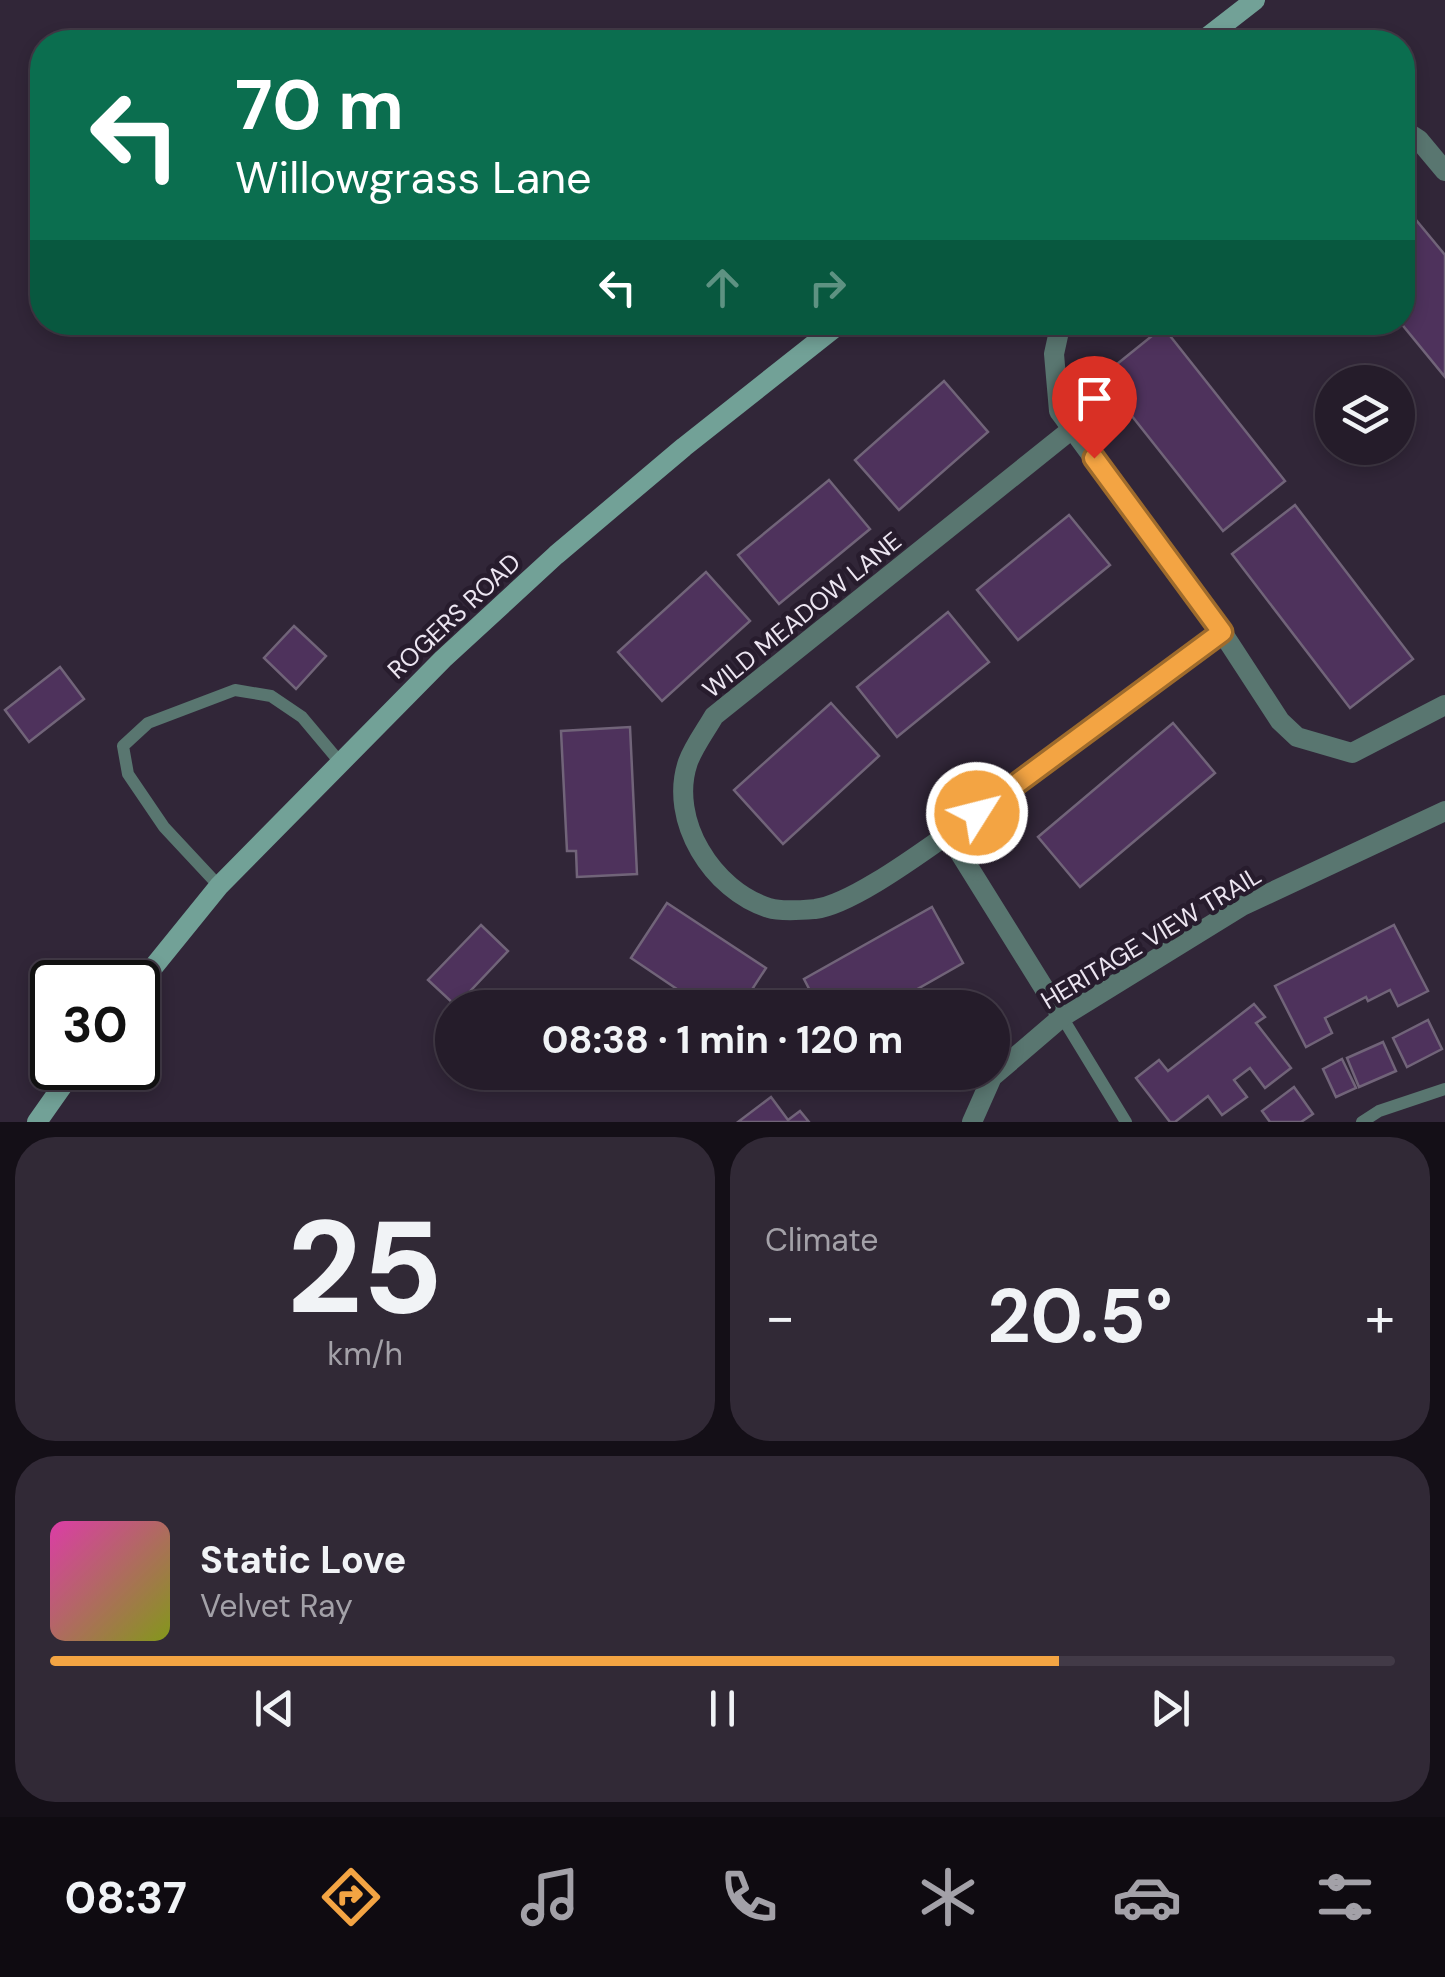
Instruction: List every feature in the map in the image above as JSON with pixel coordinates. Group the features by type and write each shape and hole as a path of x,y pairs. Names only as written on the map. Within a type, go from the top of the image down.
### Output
{"main road":[{"path":"1216,30 1255,0"},
{"name":"ROGERS ROAD","path":"159,960 219,886 339,761 556,555 684,446 825,335"},
{"path":"37,1122 60,1090"}],"street":[{"path":"1415,137 1445,170"},
{"path":"1058,335 1054,354 1059,411 1222,632 1280,721 1298,738 1352,753 1445,704"},
{"name":"WILD MEADOW LANE","path":"1072,429 714,716 688,763 683,808 701,855 732,888 770,908 819,909 884,878 1222,632"},
{"name":"HERITAGE VIEW TRAIL","path":"972,1122 992,1077 1062,1017 1242,906 1445,811"},
{"path":"948,834 1062,1017"}],"lane":[{"path":"219,886 164,828 128,774 123,746 148,723 235,690 271,696 302,717 339,761"},
{"path":"1062,1017 1126,1122"},
{"path":"1362,1122 1378,1111 1445,1088"}],"building":[{"path":"1415,219 1445,255 1445,377 1411,335 1415,335"},
{"path":"1153,335 1169,335 1285,481 1223,531 1101,377"},
{"path":"944,381 988,432 899,510 855,460"},
{"path":"829,480 870,529 779,604 738,555"},
{"path":"1295,505 1413,659 1350,708 1232,554"},
{"path":"1069,515 1110,565 1018,640 977,590"},
{"path":"706,572 750,621 662,701 618,652"},
{"path":"948,612 989,662 897,737 857,687"},
{"path":"294,626 326,656 296,689 264,658"},
{"path":"60,667 84,699 29,742 5,710"},
{"path":"831,703 879,756 783,844 734,790"},
{"path":"1173,723 1215,773 1080,887 1038,837"},
{"path":"630,727 637,874 577,877 576,851 567,851 561,731"},
{"path":"667,903 766,968 752,990 678,990 631,958"},
{"path":"932,907 963,963 916,990 810,990 804,979"},
{"path":"481,925 508,951 471,990 439,990 428,980"},
{"path":"1394,925 1428,991 1398,1006 1390,990 1368,1001 1366,997 1325,1018 1332,1033 1306,1047 1275,986"},
{"path":"1254,1004 1265,1017 1256,1023 1291,1068 1265,1088 1250,1068 1234,1080 1247,1097 1222,1115 1208,1096 1170,1122 1136,1078 1159,1060 1168,1071"},
{"path":"1428,1020 1442,1049 1407,1067 1393,1038"},
{"path":"1383,1042 1396,1071 1359,1087 1347,1058"},
{"path":"1342,1059 1356,1088 1336,1097 1323,1069"},
{"path":"1294,1087 1313,1114 1301,1122 1270,1122 1262,1111"},
{"path":"771,1097 788,1120 800,1111 809,1122 738,1122"}],"route":[{"path":"977,813 1222,632 1094,458"}]}
